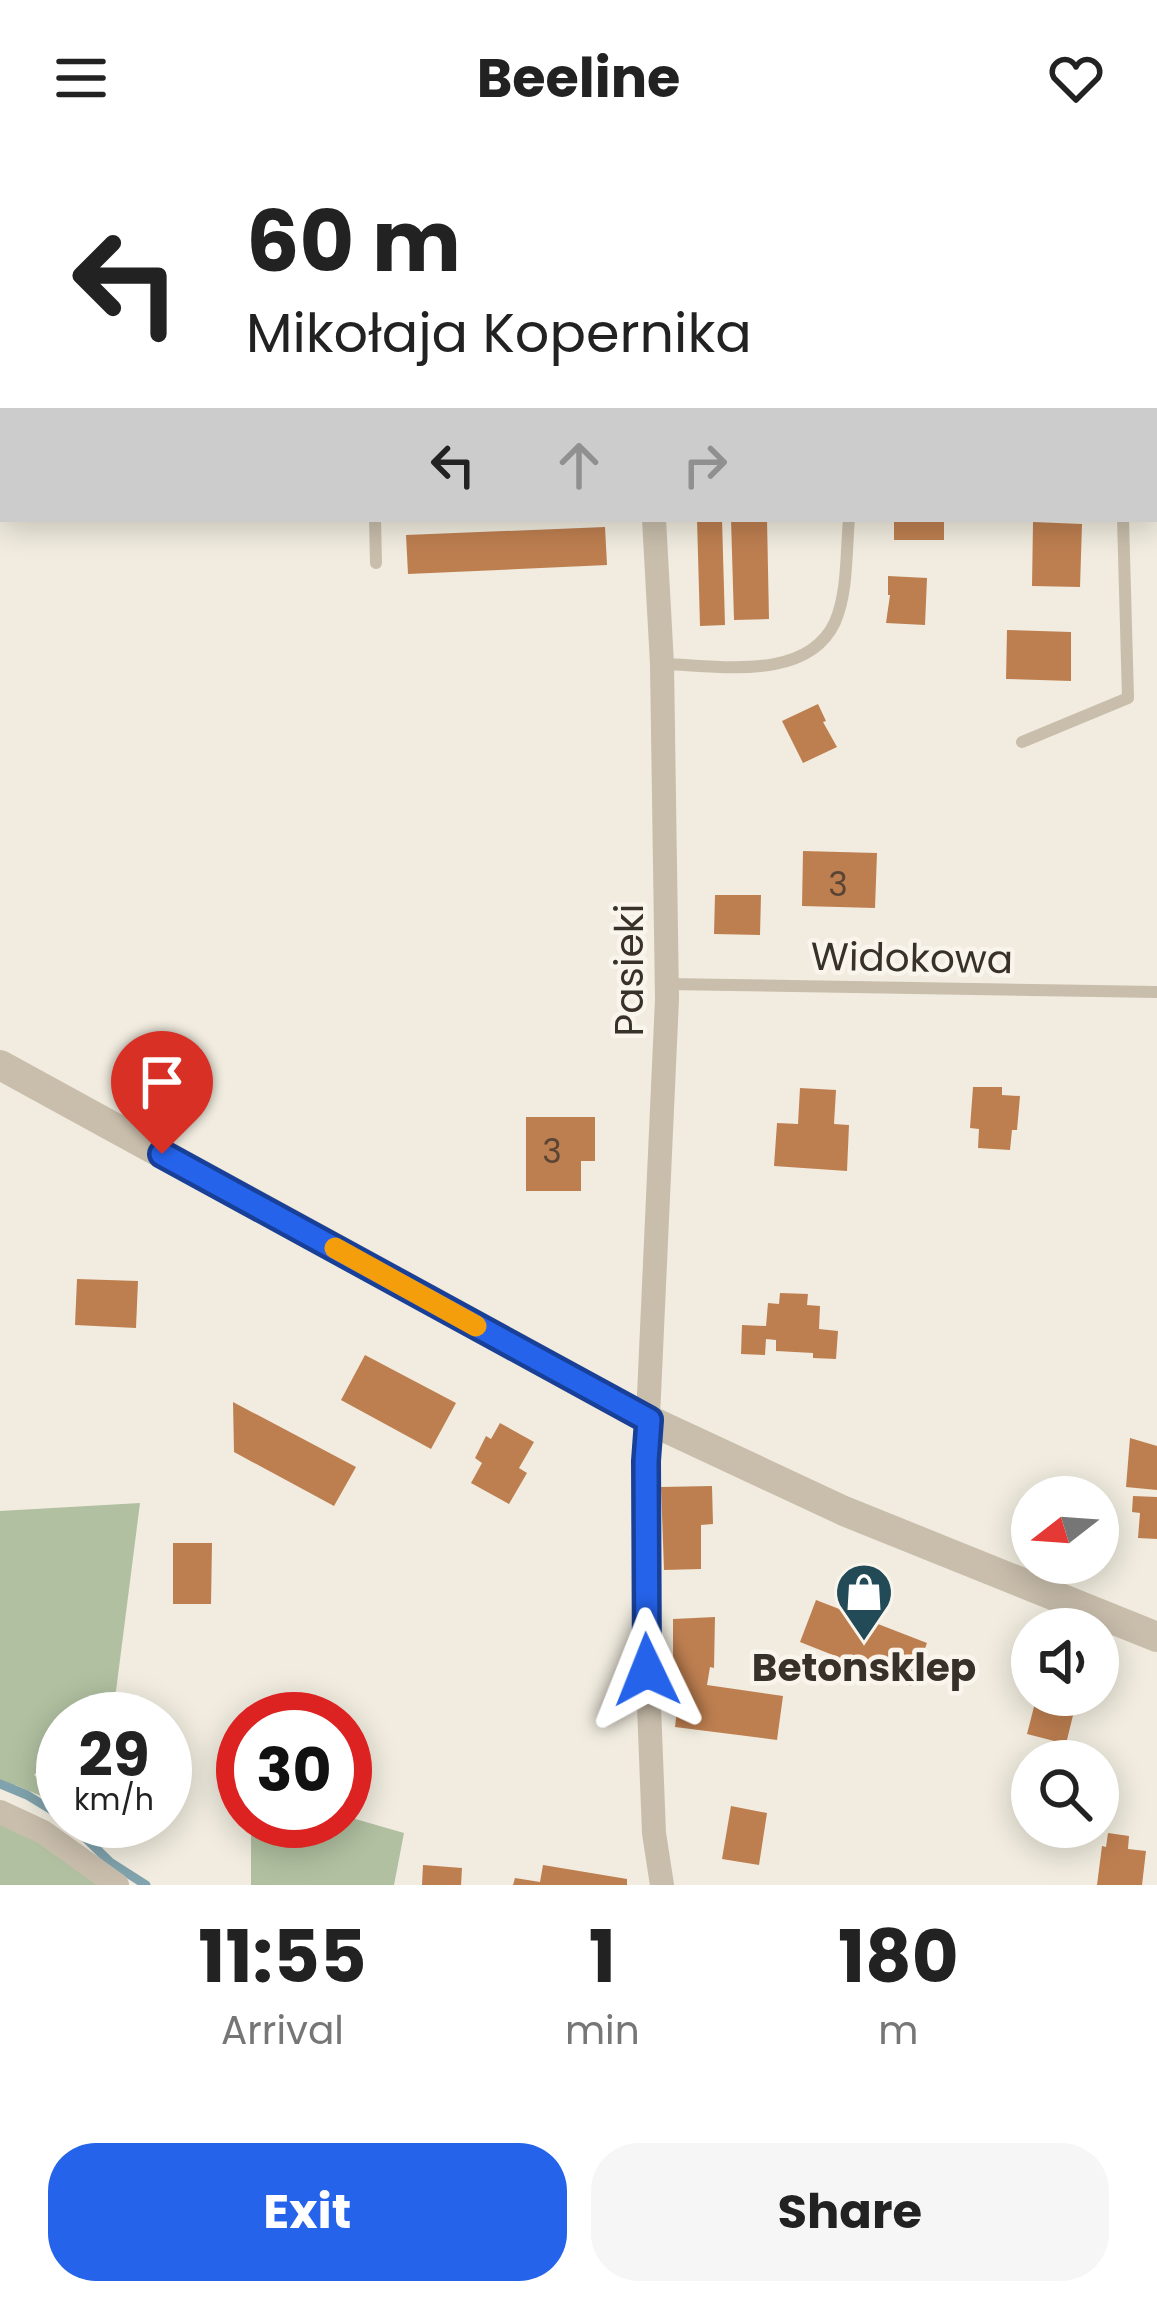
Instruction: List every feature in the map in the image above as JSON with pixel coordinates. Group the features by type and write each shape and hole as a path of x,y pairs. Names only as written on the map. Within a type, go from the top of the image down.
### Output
{"street":[{"name":"Pasieki","path":"654,522 662,664 667,984 646,1461 646,1630 654,1833 662,1885"},
{"path":"0,1066 649,1420 844,1510 1157,1636"},
{"path":"0,1812 43,1832 117,1885"}],"lane":[{"path":"375,522 376,563"},
{"path":"662,664 758,666 805,656 835,622 842,600 849,522"},
{"path":"1022,742 1128,698 1123,522"},
{"name":"Widokowa","path":"667,984 1157,992"}],"green space":[{"path":"140,1503 116,1691 36,1692 36,1794 15,1785 0,1787 0,1511"},
{"path":"0,1817 36,1837 36,1848 51,1848 99,1885 0,1885"},
{"path":"372,1824 404,1833 394,1885 251,1885 251,1848 372,1848"}],"building":[{"path":"697,522 722,522 725,625 700,626"},
{"path":"731,522 767,522 769,619 734,620"},
{"path":"894,522 944,522 944,540 894,540"},
{"path":"1033,522 1082,524 1080,587 1032,586"},
{"path":"605,527 607,565 408,574 406,535"},
{"path":"888,576 927,578 925,625 886,623"},
{"path":"1007,630 1071,632 1071,681 1006,679"},
{"path":"818,704 837,747 803,763 782,721"},
{"path":"803,851 877,853 875,908 802,906"},
{"path":"715,895 761,895 760,935 714,934"},
{"path":"973,1087 1002,1087 1002,1095 1020,1096 1010,1150 978,1148 979,1129 970,1128"},
{"path":"800,1088 836,1090 834,1124 849,1125 847,1171 774,1166 777,1123 798,1124"},
{"path":"526,1117 595,1117 595,1161 581,1161 581,1191 526,1191"},
{"path":"77,1279 138,1281 136,1328 75,1325"},
{"path":"780,1293 808,1294 807,1305 820,1306 819,1329 838,1331 836,1359 776,1351 776,1340 766,1339 765,1355 741,1354 742,1325 766,1326 768,1303 779,1304"},
{"path":"365,1355 456,1403 431,1449 341,1400"},
{"path":"233,1402 356,1467 334,1506 234,1452"},
{"path":"500,1423 534,1442 519,1468 527,1473 509,1504 471,1483 482,1463 475,1458 486,1436 491,1439"},
{"path":"1130,1438 1157,1446 1157,1490 1126,1487"},
{"path":"712,1486 713,1524 701,1525 701,1569 664,1570 661,1487"},
{"path":"1133,1496 1157,1497 1157,1539 1138,1538 1140,1513 1132,1512"},
{"path":"173,1543 212,1543 211,1604 173,1604"},
{"name":"Betonsklep","path":"816,1600 927,1643 911,1686 800,1642"},
{"path":"715,1617 714,1668 710,1667 707,1685 783,1696 777,1740 675,1727 680,1683 673,1682 673,1619"},
{"path":"1032,1716 1073,1716 1067,1740 1027,1734"},
{"path":"731,1806 767,1813 759,1865 722,1859"},
{"path":"1119,1835 1129,1836 1128,1849 1146,1851 1142,1885 1097,1885 1102,1848 1119,1848"},
{"path":"423,1865 462,1868 461,1885 422,1885"},
{"path":"543,1865 627,1879 627,1885 513,1885 515,1878 540,1882"}],"waterway":[{"path":"0,1784 36,1800"},
{"path":"96,1848 146,1885"}],"slow traffic":[{"path":"335,1248 476,1326"}],"place":[{"name":"Betonsklep","path":"864,1643"}],"route":[{"path":"162,1154 649,1420 647,1670"}]}
